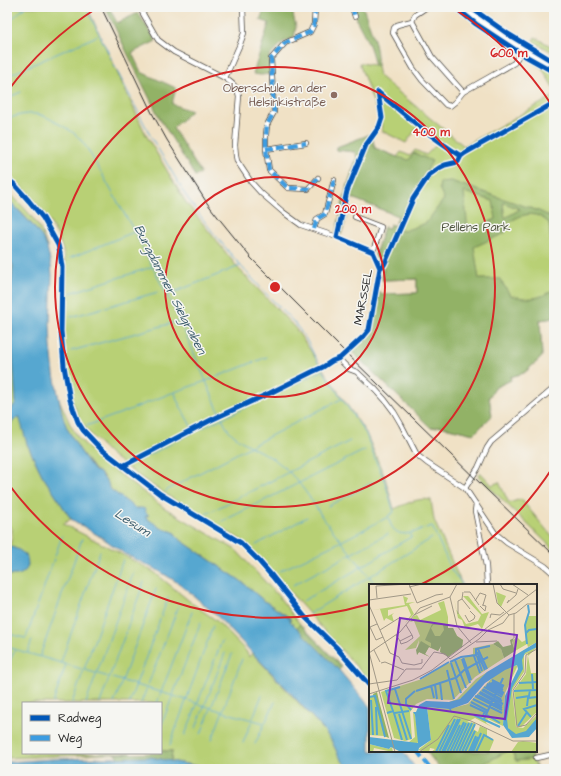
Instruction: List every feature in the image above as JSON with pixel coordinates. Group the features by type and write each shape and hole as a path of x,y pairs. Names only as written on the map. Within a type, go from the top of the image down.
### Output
{"street":[{"name":"MARSSEL","path":"141,7 142,12 158,40 174,52 225,78 238,88 240,96 235,145 236,156 240,166 250,182 283,212 301,225 373,252 380,268 369,330 340,358 342,362 357,372 385,400 401,424 416,455 465,488"},
{"path":"225,78 244,33 243,7"},
{"path":"315,7 314,24 310,32 285,43 271,59 274,112 267,125 266,149 269,170 288,188 308,189 318,178"},
{"path":"352,7 355,17"},
{"path":"427,7 415,15 412,21 398,25 394,28 393,33 413,68 422,80 446,105 452,105 463,92 514,63 523,49"},
{"path":"463,7 486,25 554,67"},
{"path":"412,21 432,57 463,92"},
{"path":"266,149 306,143"},
{"path":"314,229 317,219 325,214 334,180"},
{"path":"355,218 381,227 373,252"},
{"path":"554,388 491,442 478,468 465,488 495,533 506,543 545,566 554,574"},
{"path":"476,503 475,511 486,566 487,584"},
{"path":"536,758 554,754"}],"green space":[{"path":"7,7 87,7 146,135 185,201 238,268 296,329 366,433 385,478 394,509 421,499 431,500 434,520 462,584 369,584 369,681 243,541 173,499 137,475 109,453 80,421 72,399 65,357 63,331 66,266 63,251 58,236 46,216 29,194 7,175"},
{"path":"105,7 109,7 117,23 138,13 156,41 132,53 141,72 176,88 172,104 191,111 173,128 201,173 195,176 160,119"},
{"path":"265,7 289,7 292,10 296,27 294,38 283,42 269,57 270,74 261,75 253,74 269,23 260,20"},
{"path":"354,7 363,7 375,44 377,67 374,65 370,47 356,19 357,17"},
{"path":"535,37 554,48 554,53 533,41"},
{"path":"536,60 554,70 554,89 542,68 533,62"},
{"name":"Pellens Park","path":"359,63 374,65 377,67 379,76 464,146 554,96 554,318 540,320 542,357 524,373 510,377 511,380 496,387 489,397 492,416 474,434 440,426 431,428 370,330 378,291 382,294 417,293 417,279 382,280 383,269 375,255 384,227 389,228 390,224 395,226 398,216 352,198 341,235 336,233 346,190 357,157 355,152 337,150 337,147 371,134 375,148 397,157 401,152 410,156 415,150 426,155 438,143 417,128 406,143 382,131 381,123"},
{"name":"Pellens Park","path":"371,134 375,148 409,160 414,153 432,161 397,229 404,231 426,223 444,199 439,188 440,182 451,181 539,211 551,217 554,245 554,272 549,223 543,218 532,214 515,219 504,226 505,233 474,247 479,279 500,279 510,295 523,298 538,297 554,289 554,318 540,320 542,357 524,373 510,377 511,380 496,387 489,397 492,416 474,434 440,426 431,428 350,350 370,330 378,291 382,294 417,293 417,279 382,280 383,269 375,255 384,227 389,228 390,224 395,226 398,216 352,198 341,235 336,233 346,190 357,157 355,152 337,150 337,147","holes":["464,192 493,201 496,219 468,231","504,203 520,209 505,218"]},
{"path":"7,191 21,204 33,219 41,231 47,247 40,234 31,223 11,202 7,201"},
{"path":"7,257 9,257 13,266 11,289 12,342 27,444 42,475 71,519 63,524 154,572 193,604 217,621 246,651 249,657 252,653 322,728 348,769 212,769 171,761 172,751 162,751 162,702 22,702 22,754 105,754 7,758 7,574 12,576 19,550 10,546 12,528 7,526"},
{"path":"59,399 77,436 87,447 104,462 163,507 236,550 279,597 300,624 297,628 290,621 290,618 263,600 241,581 179,539 174,532 161,528 150,521 139,510 109,488 104,477 92,467 71,436 63,418"},
{"path":"480,472 492,485 499,482 509,503 521,499 554,539 554,550 478,476"},
{"path":"300,624 342,667 339,670 297,628"},
{"path":"162,751 172,751 171,761 150,757 118,758 115,754 162,754"},
{"path":"427,752 505,752 474,769 440,769"},
{"path":"505,752 512,752 516,761 533,759 537,769 474,769"},
{"path":"512,752 530,752 533,759 516,761"}],"water":[{"name":"Lesum","path":"7,201 11,202 34,227 42,237 47,247 52,275 50,324 54,374 63,417 67,428 90,465 95,471 99,472 108,483 109,488 135,508 145,509 146,513 149,515 145,517 161,528 174,532 179,539 241,581 263,600 290,618 290,621 339,670 369,706 369,752 404,752 416,769 348,769 322,728 288,690 216,615 180,584 159,571 125,554 71,519 42,475 27,444 19,416 7,427 7,414 16,404 12,342 11,289 13,266 9,257 7,257"},
{"path":"7,545 26,555 28,565 23,573 17,575 7,574"},
{"path":"150,757 212,769 7,769 7,762 53,759"}],"waterway":[{"path":"7,22 25,7"},
{"path":"86,7 113,62"},
{"path":"7,76 97,36"},
{"path":"114,65 150,135"},
{"path":"7,98 21,92"},
{"name":"Burgdammer Sielgraben","path":"7,119 24,114 37,114 61,125 74,133 87,147 101,172"},
{"path":"151,137 181,187"},
{"name":"Burgdammer Sielgraben","path":"102,174 133,229 178,316 220,414"},
{"path":"182,190 229,252 299,329 308,342 320,366"},
{"path":"70,258 134,232"},
{"path":"167,295 240,266"},
{"path":"70,293 152,267"},
{"path":"71,317 158,292"},
{"path":"71,351 180,321"},
{"path":"86,426 267,357"},
{"path":"322,369 366,434 384,479 394,512 388,516 391,525 395,530 405,534 432,526 452,571 462,584"},
{"name":"Burgdammer Sielgraben","path":"131,464 216,421 321,371"},
{"path":"175,392 177,400 192,428"},
{"name":"Burgdammer Sielgraben","path":"165,492 341,399"},
{"name":"Burgdammer Sielgraben","path":"222,417 226,427 239,440 278,462 295,478 322,517 375,584"},
{"path":"206,514 350,441"},
{"path":"223,521 365,450"},
{"path":"328,506 374,482"},
{"path":"256,545 307,517"},
{"path":"280,571 386,518"},
{"path":"293,585 388,534"},
{"name":"Burgdammer Sielgraben","path":"303,601 411,537 410,534"},
{"path":"8,629 9,634 26,638 62,536"},
{"name":"Burgdammer Sielgraben","path":"309,614 432,538"},
{"path":"40,656 82,539"},
{"path":"61,662 100,551"},
{"path":"72,702 123,560"},
{"path":"86,702 134,571"},
{"path":"100,702 144,582"},
{"path":"114,702 156,589"},
{"path":"129,702 168,598"},
{"path":"141,702 179,605"},
{"path":"157,702 192,612"},
{"path":"162,723 201,622"},
{"path":"170,745 213,626"},
{"path":"28,652 32,640"},
{"path":"185,735 222,641"},
{"path":"7,647 264,723"},
{"path":"7,667 15,650"},
{"path":"196,728 225,653"},
{"path":"201,734 232,654"},
{"path":"212,740 242,659"},
{"path":"53,702 66,664"},
{"path":"243,743 262,695"},
{"path":"255,744 275,702"}],"railway":[{"path":"101,7 152,113 167,140 207,203 251,258 343,350 554,555"}],"marked path":[{"path":"315,7 314,24 310,32 285,43 271,59 274,112 267,125 266,149 269,170 288,188 308,189 318,178"},
{"path":"352,7 355,17"},
{"path":"266,149 306,143"},
{"path":"314,229 317,219 325,214 334,180"},
{"path":"418,752 431,769"}],"cycle path":[{"path":"455,7 476,24 520,53 554,72"},
{"path":"470,7 508,34 554,62"},
{"path":"378,92 418,126 461,156"},
{"path":"123,466 211,420 270,393 340,358 369,330 380,268 373,252 337,237 347,191 366,145 379,127 382,118 378,92"},
{"path":"380,268 385,263 413,199 429,175 445,165 458,162 461,156 465,153 554,103"},
{"path":"7,179 14,184 43,218 58,245 62,267 61,331 64,366 70,400 78,422 83,430 101,449 160,494 241,543 272,576 305,617 336,647 369,685"}],"place":[{"name":"Oberschule an der Helsinkistraße","path":"334,95"}]}
